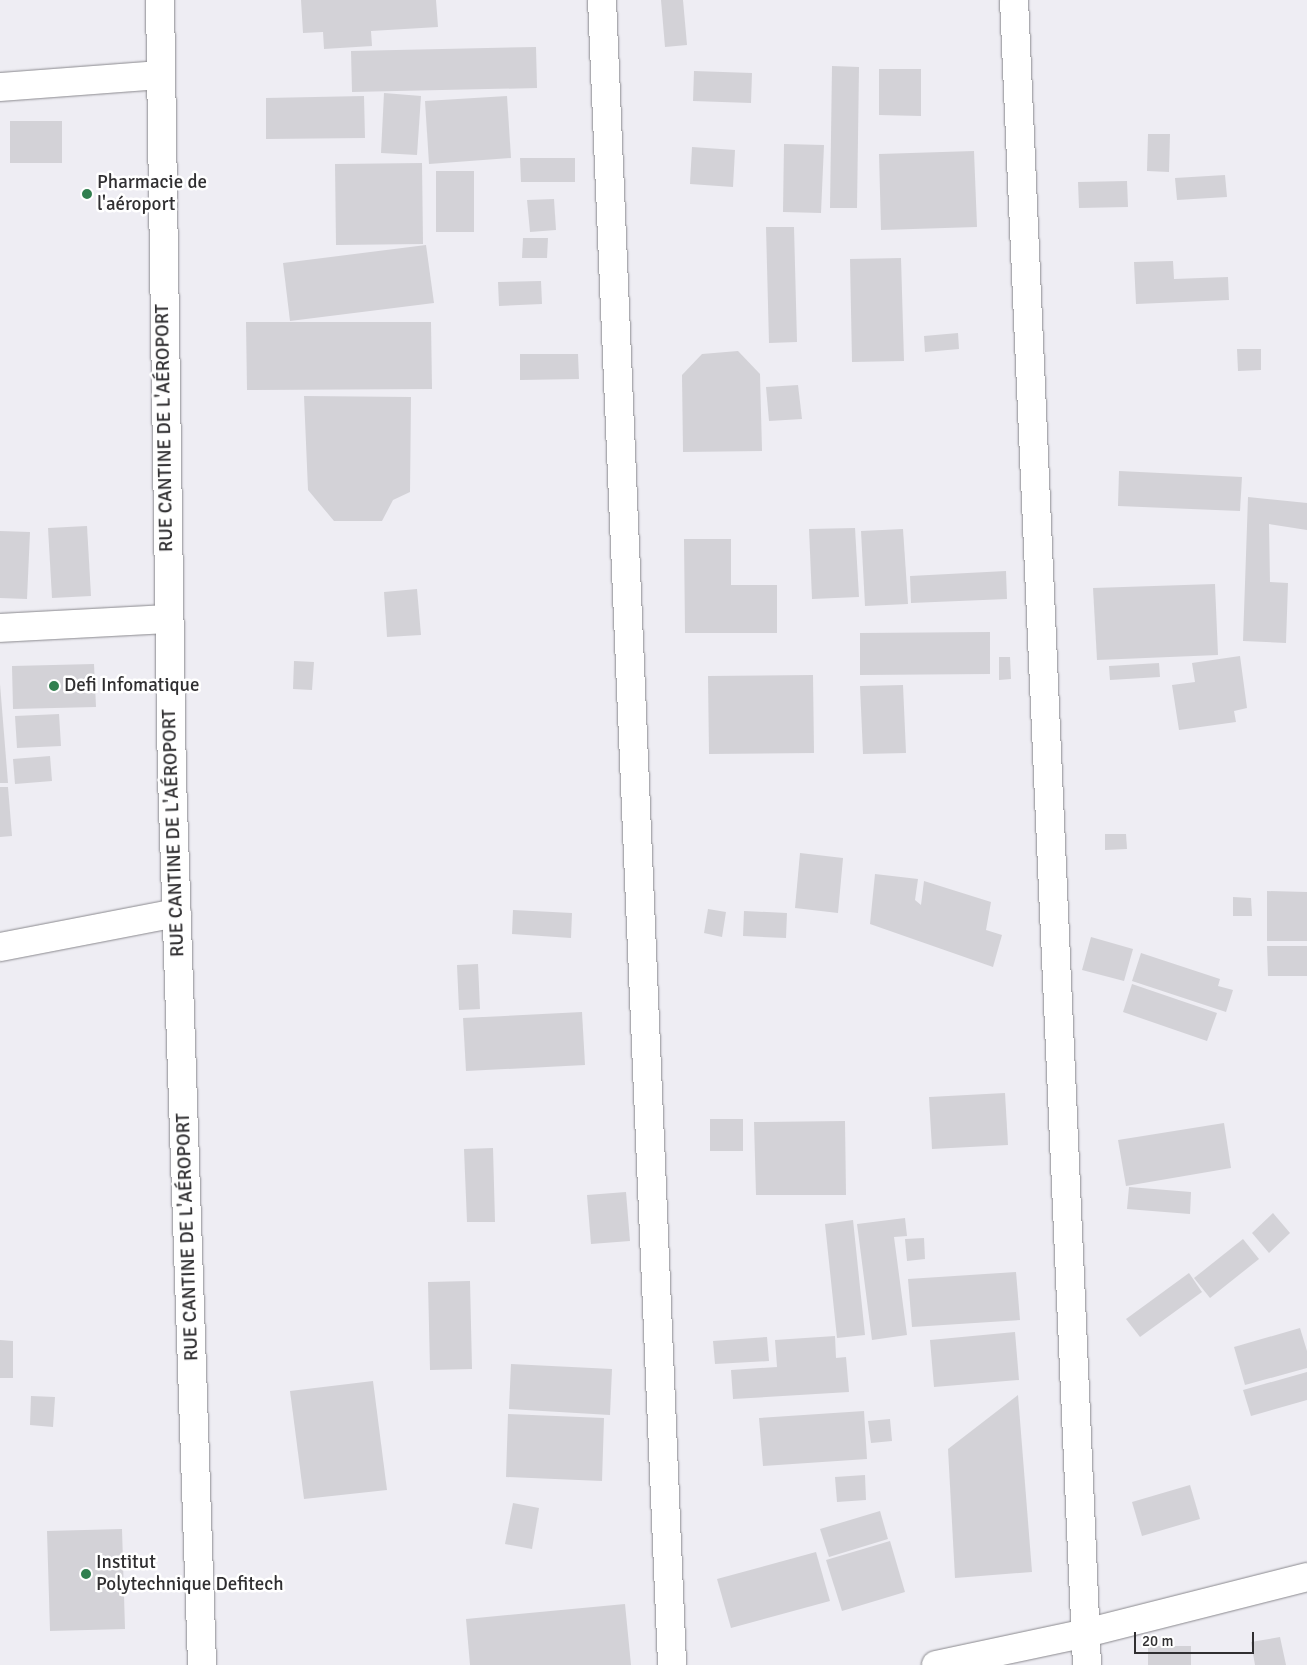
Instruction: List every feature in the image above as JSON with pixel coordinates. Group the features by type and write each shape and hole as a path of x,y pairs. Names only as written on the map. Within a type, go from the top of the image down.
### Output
{"street":[{"name":"RUE CANTINE DE L'AÉROPORT","path":"160,0 168,619 202,1665"},
{"path":"602,0 672,1665"},
{"path":"1014,0 1087,1665"},
{"path":"0,87 160,75"},
{"path":"0,628 168,619"},
{"path":"0,946 177,913"},
{"path":"936,1665 1086,1633 1307,1577"}],"building":[{"path":"301,0 436,0 438,27 371,31 372,46 324,49 323,32 303,33"},
{"path":"661,0 683,0 687,45 665,47"},
{"path":"536,47 537,88 352,92 351,51"},
{"path":"832,66 859,67 857,208 830,208"},
{"path":"879,69 921,69 921,116 879,115"},
{"path":"694,71 752,73 751,103 693,101"},
{"path":"384,93 421,96 417,155 381,153"},
{"path":"364,96 365,138 266,139 266,98"},
{"path":"507,96 511,158 429,164 425,101"},
{"path":"10,121 62,121 62,163 10,163"},
{"path":"1148,134 1170,134 1169,172 1147,171"},
{"path":"784,144 824,145 821,213 783,212"},
{"path":"692,147 735,150 733,187 690,184"},
{"path":"974,151 977,227 881,230 879,154"},
{"path":"520,158 575,158 575,182 521,182"},
{"path":"422,163 423,244 336,245 335,164"},
{"path":"436,171 474,171 474,232 436,232"},
{"path":"1225,175 1227,197 1177,200 1175,178"},
{"path":"1127,181 1128,207 1079,208 1078,182"},
{"path":"554,199 556,230 530,232 527,200"},
{"path":"766,227 794,227 797,342 769,343"},
{"path":"523,238 548,238 547,258 522,258"},
{"path":"426,245 434,303 290,321 283,263"},
{"path":"901,258 904,361 852,362 850,259"},
{"path":"1173,261 1174,279 1228,277 1229,300 1136,304 1134,262"},
{"path":"541,281 542,304 499,306 498,282"},
{"path":"246,322 431,322 432,389 247,390"},
{"path":"958,333 959,349 925,352 924,336"},
{"path":"1237,349 1261,349 1261,370 1238,371"},
{"path":"738,351 760,374 762,451 683,452 682,375 702,354"},
{"path":"520,354 578,354 579,379 520,380"},
{"path":"798,385 802,419 769,421 766,387"},
{"path":"304,396 411,397 410,492 393,500 382,521 334,521 308,490"},
{"path":"1119,471 1242,477 1240,511 1118,506"},
{"path":"1248,497 1307,503 1307,530 1269,524 1270,582 1288,583 1286,643 1243,641"},
{"path":"87,526 91,596 52,598 48,528"},
{"path":"855,528 859,597 812,599 809,529"},
{"path":"903,529 908,604 865,606 861,531"},
{"path":"0,531 30,532 27,599 0,598"},
{"path":"684,539 731,539 731,585 777,585 777,633 685,633"},
{"path":"1006,571 1007,599 911,603 910,576"},
{"path":"1215,584 1218,655 1097,660 1093,588"},
{"path":"417,589 421,635 387,637 384,592"},
{"path":"990,632 990,674 860,675 860,633"},
{"path":"1240,656 1247,708 1234,711 1236,722 1179,730 1172,685 1195,682 1192,663"},
{"path":"999,657 1010,657 1011,679 999,680"},
{"path":"294,661 314,662 312,690 293,689"},
{"path":"1159,663 1160,677 1110,680 1109,666"},
{"name":"Defi Infomatique","path":"94,664 96,707 13,709 12,666"},
{"path":"813,675 814,753 709,754 708,676"},
{"path":"0,684 8,783 0,783"},
{"path":"903,685 906,753 863,754 860,686"},
{"path":"59,714 61,746 17,748 15,716"},
{"path":"50,756 52,781 15,784 13,759"},
{"path":"0,787 8,787 12,836 0,837"},
{"path":"1105,834 1126,834 1127,849 1105,850"},
{"path":"800,853 843,858 838,913 795,908"},
{"path":"875,874 918,879 915,900 921,905 924,881 991,902 986,930 1002,935 993,967 870,924"},
{"path":"1267,891 1307,892 1307,941 1267,941"},
{"path":"1233,897 1251,898 1252,916 1233,916"},
{"path":"708,909 726,912 722,937 704,933"},
{"path":"513,910 572,913 571,938 512,934"},
{"path":"744,911 787,913 786,938 743,936"},
{"path":"1091,937 1133,949 1124,981 1082,970"},
{"path":"1267,946 1307,946 1307,976 1268,976"},
{"path":"1141,953 1220,979 1218,986 1233,990 1226,1012 1132,981"},
{"path":"478,964 480,1009 459,1010 457,965"},
{"path":"1132,984 1217,1013 1207,1041 1123,1012"},
{"path":"582,1012 585,1065 466,1071 463,1018"},
{"path":"1005,1093 1008,1145 932,1149 929,1097"},
{"path":"710,1119 743,1119 743,1151 710,1151"},
{"path":"845,1121 846,1195 756,1195 754,1122"},
{"path":"1224,1123 1231,1168 1126,1186 1118,1140"},
{"path":"493,1148 495,1222 467,1222 464,1149"},
{"path":"1129,1187 1191,1192 1190,1214 1127,1209"},
{"path":"626,1192 630,1241 591,1244 587,1195"},
{"path":"1273,1213 1290,1233 1269,1253 1252,1233"},
{"path":"905,1218 907,1236 894,1237 907,1335 872,1340 857,1224"},
{"path":"853,1220 865,1335 837,1338 825,1224"},
{"path":"924,1238 925,1259 907,1261 905,1239"},
{"path":"1243,1239 1259,1259 1210,1298 1194,1278"},
{"path":"1016,1272 1020,1320 912,1327 908,1279"},
{"path":"1189,1273 1202,1292 1140,1337 1126,1319"},
{"path":"470,1281 472,1369 430,1370 428,1282"},
{"path":"1300,1328 1307,1351 1307,1368 1245,1385 1234,1347"},
{"path":"1015,1332 1019,1380 934,1387 930,1340"},
{"path":"835,1336 836,1358 846,1357 849,1392 733,1399 731,1370 777,1367 775,1340"},
{"path":"767,1337 769,1361 715,1364 713,1341"},
{"path":"0,1340 13,1341 13,1378 0,1378"},
{"path":"511,1364 612,1369 610,1415 509,1409"},
{"path":"1307,1372 1307,1400 1251,1416 1243,1390"},
{"path":"373,1381 387,1490 304,1499 290,1391"},
{"path":"1018,1395 1032,1572 955,1578 948,1449"},
{"path":"31,1396 55,1397 53,1427 30,1425"},
{"path":"864,1411 867,1459 763,1466 759,1418"},
{"path":"508,1414 604,1418 602,1481 506,1477"},
{"path":"890,1419 892,1441 871,1443 868,1421"},
{"path":"865,1475 866,1500 837,1502 835,1477"},
{"path":"1190,1485 1200,1519 1142,1536 1132,1502"},
{"path":"513,1503 539,1508 532,1549 505,1544"},
{"path":"880,1511 888,1539 829,1557 820,1529"},
{"path":"122,1529 125,1629 50,1631 47,1531"},
{"path":"890,1541 905,1592 842,1611 826,1560"},
{"path":"816,1552 830,1601 731,1628 717,1579"},
{"path":"625,1604 631,1665 470,1665 466,1619"},
{"path":"1280,1637 1286,1665 1255,1665 1251,1642"},
{"path":"1148,1646 1191,1646 1191,1665 1148,1665"}],"place":[{"name":"Pharmacie de l'aéroport","path":"87,194"},
{"name":"Defi Infomatique","path":"54,686"},
{"name":"Institut Polytechnique Defitech","path":"86,1574"}]}
